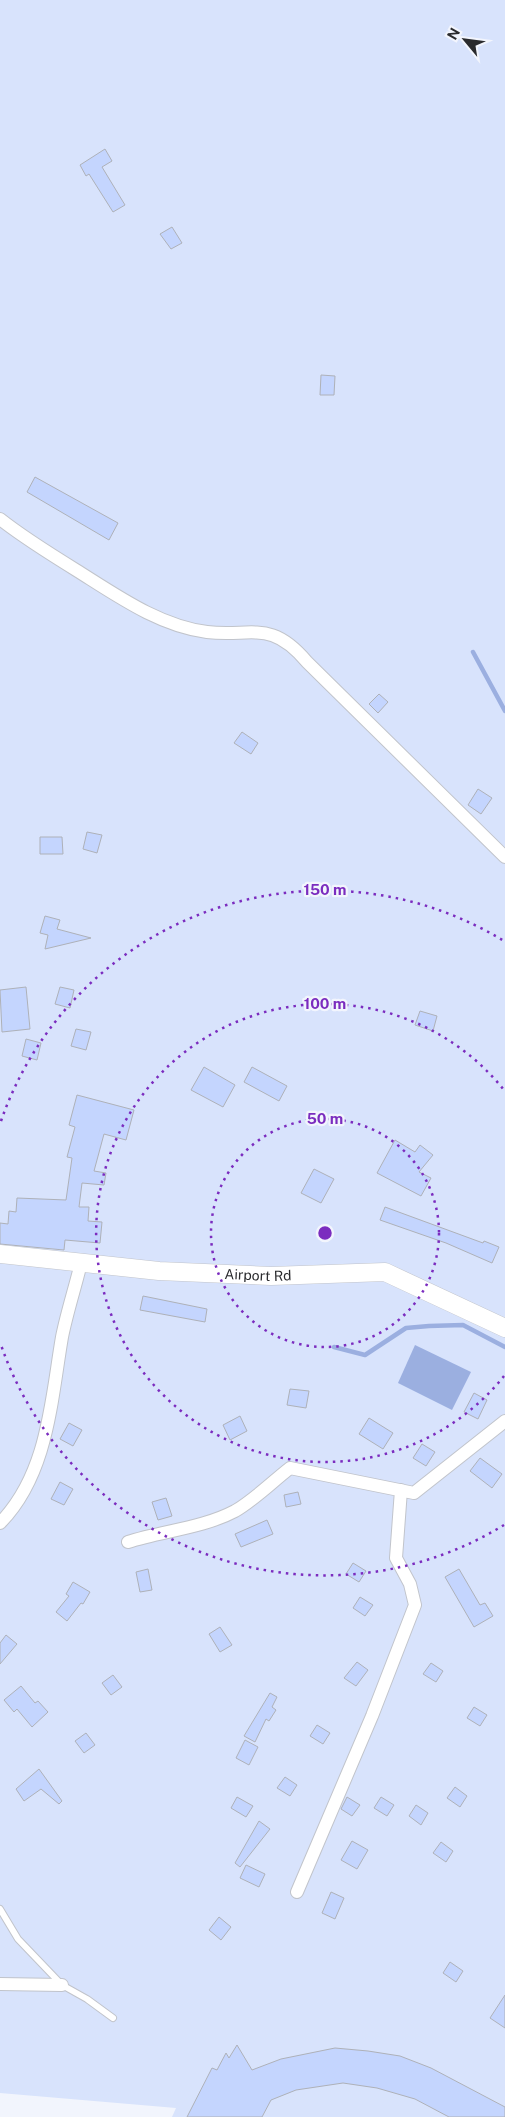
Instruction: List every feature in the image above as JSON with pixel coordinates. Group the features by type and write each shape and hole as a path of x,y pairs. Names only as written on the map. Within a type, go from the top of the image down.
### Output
{"main road":[{"name":"Airport Rd","path":"0,1254 159,1271 272,1276 385,1272 505,1328"}],"street":[{"path":"0,519 21,536 121,598 175,625 207,632 253,631 276,637 293,646 306,662 505,857"},
{"path":"0,1523 24,1490 37,1462 54,1391 62,1336 81,1263"},
{"path":"128,1542 153,1534 208,1522 236,1510 290,1468 414,1493 505,1421"},
{"path":"297,1892 372,1716 416,1605 410,1584 396,1558 401,1490"},
{"path":"0,1984 62,1985"}],"lane":[{"path":"0,1909 18,1939 62,1985 87,1999 112,2018"}],"shaded area":[{"path":"0,0 505,0 505,2117 172,2117 176,2108 0,2093"}],"water":[{"path":"415,1345 471,1372 452,1410 398,1383"}],"building":[{"path":"105,149 112,161 102,167 125,205 113,212 89,174 86,176 80,165"},
{"path":"172,227 182,243 171,249 160,234"},
{"path":"321,375 335,376 334,395 320,395"},
{"path":"35,477 118,523 109,540 27,492"},
{"path":"379,694 388,702 378,713 369,704"},
{"path":"242,732 258,743 251,754 234,743"},
{"path":"478,789 492,798 481,814 468,805"},
{"path":"87,832 102,835 97,853 83,849"},
{"path":"40,837 62,837 63,854 40,854"},
{"path":"45,916 60,920 57,929 91,938 45,949 48,935 40,933"},
{"path":"26,987 30,1029 2,1032 0,990"},
{"path":"60,987 74,990 70,1008 55,1004"},
{"path":"420,1011 437,1016 433,1031 415,1025"},
{"path":"76,1029 91,1032 86,1050 71,1046"},
{"path":"26,1039 41,1043 37,1060 22,1056"},
{"path":"204,1067 235,1085 223,1107 191,1090"},
{"path":"252,1067 287,1086 279,1101 244,1082"},
{"path":"77,1095 134,1110 126,1140 104,1134 94,1171 106,1173 104,1185 82,1183 79,1207 89,1207 88,1221 102,1222 100,1243 65,1240 64,1250 0,1244 0,1223 8,1224 9,1211 16,1212 17,1198 66,1200 72,1158 67,1157 75,1127 69,1125"},
{"path":"395,1140 415,1152 420,1145 433,1155 419,1172 431,1178 421,1196 377,1173"},
{"path":"314,1169 334,1179 321,1203 301,1193"},
{"path":"385,1207 483,1243 484,1241 499,1247 492,1263 446,1243 380,1220"},
{"path":"143,1296 207,1309 205,1322 140,1310"},
{"path":"290,1389 309,1391 306,1408 287,1405"},
{"path":"474,1393 487,1400 478,1419 464,1412"},
{"path":"240,1416 247,1431 230,1440 223,1425"},
{"path":"369,1418 393,1433 383,1449 359,1434"},
{"path":"69,1423 82,1430 73,1446 60,1439"},
{"path":"422,1444 435,1452 426,1466 413,1458"},
{"path":"480,1458 502,1474 492,1488 470,1471"},
{"path":"60,1482 73,1489 64,1505 51,1499"},
{"path":"298,1492 301,1504 286,1507 284,1495"},
{"path":"166,1498 172,1516 158,1520 152,1502"},
{"path":"267,1520 273,1534 241,1547 235,1534"},
{"path":"353,1563 366,1571 359,1582 346,1574"},
{"path":"148,1569 152,1590 140,1592 136,1572"},
{"path":"459,1569 480,1605 485,1603 493,1616 474,1627 445,1577"},
{"path":"73,1582 90,1592 83,1604 81,1603 67,1621 56,1612 69,1596 66,1594"},
{"path":"360,1597 373,1605 365,1616 353,1608"},
{"path":"220,1627 232,1645 220,1652 209,1634"},
{"path":"6,1635 17,1644 0,1664 0,1643"},
{"path":"357,1662 368,1670 356,1686 344,1678"},
{"path":"431,1663 443,1671 436,1682 423,1674"},
{"path":"113,1675 122,1687 111,1695 102,1683"},
{"path":"21,1686 35,1703 38,1701 48,1712 32,1727 17,1709 14,1712 4,1700"},
{"path":"270,1693 277,1697 272,1707 276,1710 269,1721 266,1719 255,1742 244,1736"},
{"path":"474,1707 487,1715 480,1726 467,1718"},
{"path":"317,1725 330,1733 323,1744 310,1736"},
{"path":"86,1733 95,1745 84,1753 75,1741"},
{"path":"245,1740 258,1747 249,1765 236,1758"},
{"path":"39,1769 62,1801 59,1804 41,1789 24,1801 16,1789"},
{"path":"285,1777 297,1785 290,1796 277,1788"},
{"path":"455,1787 467,1796 460,1807 447,1798"},
{"path":"237,1797 253,1806 246,1817 231,1808"},
{"path":"347,1797 360,1805 352,1816 341,1809"},
{"path":"381,1797 394,1805 387,1816 374,1808"},
{"path":"416,1805 428,1813 421,1825 409,1816"},
{"path":"259,1821 270,1829 240,1867 235,1863"},
{"path":"352,1841 368,1850 357,1869 341,1860"},
{"path":"441,1842 453,1851 446,1862 433,1853"},
{"path":"246,1865 265,1874 259,1887 240,1878"},
{"path":"331,1892 344,1898 335,1919 322,1913"},
{"path":"219,1917 231,1927 221,1940 209,1930"},
{"path":"450,1962 463,1971 456,1982 443,1973"},
{"path":"505,1995 505,2028 490,2018"},
{"path":"237,2045 252,2070 281,2059 335,2048 400,2056 431,2068 505,2107 505,2117 449,2117 415,2099 377,2088 343,2083 296,2090 271,2100 262,2117 187,2117 212,2068 217,2070 226,2053 229,2058"}],"waterway":[{"path":"473,652 505,711"},
{"path":"334,1347 365,1355 406,1328 463,1325 505,1347"}]}
